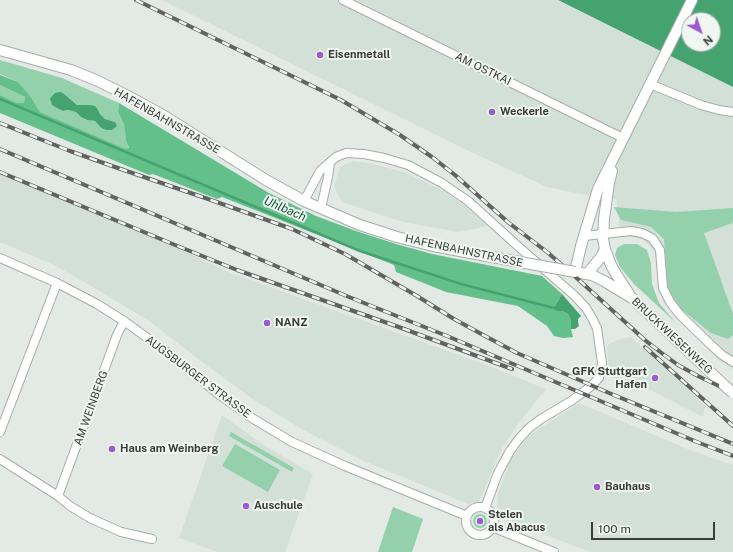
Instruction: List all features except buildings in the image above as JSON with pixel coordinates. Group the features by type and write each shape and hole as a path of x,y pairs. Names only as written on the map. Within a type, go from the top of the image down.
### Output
{"main road":[{"path":"575,272 584,236 621,142 692,0"},
{"name":"HAFENBAHNSTRASSE","path":"0,50 26,56 71,70 98,81 166,117 266,180 304,201 360,224 397,237 433,246 587,274"},
{"path":"603,190 603,234 605,249 611,265 632,298"},
{"path":"587,274 601,257 605,249"},
{"name":"BRUCKWIESENWEG","path":"587,274 604,281 632,298 733,392"}],"street":[{"name":"AM OSTKAI","path":"343,0 621,142"},
{"path":"650,84 701,105 733,112"},
{"name":"HAFENBAHNSTRASSE","path":"304,201 320,171 336,157 346,153 364,154 408,165 442,183 468,201 575,296 586,308 592,318 597,328 602,363 599,378 590,387 571,401 529,428 518,440 498,473 485,508"},
{"path":"321,208 330,163"},
{"path":"584,236 631,231 647,235 652,238 658,245 661,255 663,288 667,298 675,309 710,344 722,355 733,362"},
{"name":"AUGSBURGER STRASSE","path":"0,258 57,283 97,304 124,321 167,352 221,396 252,418 292,442 339,464 467,516"},
{"path":"0,432 57,283"},
{"name":"AM WEINBERG","path":"58,496 117,336 124,321"},
{"path":"0,460 90,518 120,532 152,539"},
{"path":"474,508 485,508 493,515 494,521 492,527 485,534 475,534 467,527 467,516 474,508"},
{"path":"492,527 554,552"}],"shaded area":[{"path":"162,0 558,0 733,87 733,369 717,359 667,305 661,291 655,252 644,240 630,237 621,238 616,199 547,187 471,152"},
{"path":"558,0 733,0 733,87"},
{"path":"0,60 62,78 119,103 118,112 124,124 126,141 129,149 40,112 31,97 18,82 0,74","holes":["63,93 77,105 90,105 98,110 105,119 115,122 112,130 101,128 95,121 87,120 76,112 68,110 63,111 52,105"]},
{"path":"0,75 18,82 31,97 40,112 126,149 129,148 126,141 124,124 118,112 119,103 269,193 316,216 356,231 432,254 542,276 562,294 554,308 556,311 562,311 568,314 571,321 573,337 563,338 554,336 547,326 518,306 446,292 396,272 394,265 222,197 217,199 153,174 149,175 0,113 0,95 17,103 24,103 25,97 0,85"},
{"path":"0,85 25,97 24,103 17,103 0,95"},
{"path":"60,92 77,105 95,106 105,119 115,122 117,126 112,130 106,130 101,128 95,121 87,120 76,112 68,110 63,111 57,108 52,105 50,99 55,93"},
{"path":"353,161 369,163 404,172 444,191 464,205 488,226 459,232 403,222 342,202 334,186 340,167"},
{"path":"0,172 89,207 231,273 484,364 546,389 518,424 500,452 479,502 468,504 364,461 307,432 254,400 149,321 54,265 0,242"},
{"path":"614,207 676,212 733,208 733,223 704,233 733,314 733,335 728,339 711,333 681,309 668,289 664,239 651,227 621,220"},
{"path":"624,244 637,244 647,250 651,263 652,284 659,303 675,322 634,284 620,267 615,255 617,248"},
{"path":"562,294 581,316 578,319 579,326 575,329 571,329 571,321 568,314 562,311 556,311 554,308"},
{"path":"631,337 705,405 703,417 637,383 609,377 607,345 620,339"},
{"path":"579,403 690,450 733,465 733,552 591,552 502,519 497,509 498,493 511,459 530,435"},
{"name":"Auschule","path":"222,415 262,444 313,474 285,552 217,552 179,538"},
{"path":"231,432 294,468 292,472 229,436"},
{"path":"235,444 280,470 268,492 222,466"},
{"path":"393,507 423,519 412,552 378,552"},
{"path":"477,514 483,514 487,518 487,524 483,528 477,528 473,524 473,518"}],"waterway":[{"name":"Uhlbach","path":"0,99 360,251 461,284 554,308 557,307"}],"railway":[{"path":"136,0 341,100 400,135 455,175 509,223 547,252 646,341 678,365 719,386 733,390"},
{"path":"0,123 70,151 292,229 345,254 454,319 517,353 733,444"},
{"path":"0,149 349,297 447,336 733,456"},
{"path":"0,172 237,270 512,369"},
{"path":"645,347 733,426"}],"place":[{"name":"Eisenmetall","path":"320,55"},
{"name":"Weckerle","path":"492,112"},
{"name":"NANZ","path":"267,323"},
{"name":"GFK Stuttgart Hafen","path":"655,378"},
{"name":"Haus am Weinberg","path":"112,449"},
{"name":"Bauhaus","path":"597,487"},
{"name":"Auschule","path":"246,506"},
{"name":"Stelen als Abacus","path":"480,521"}]}
